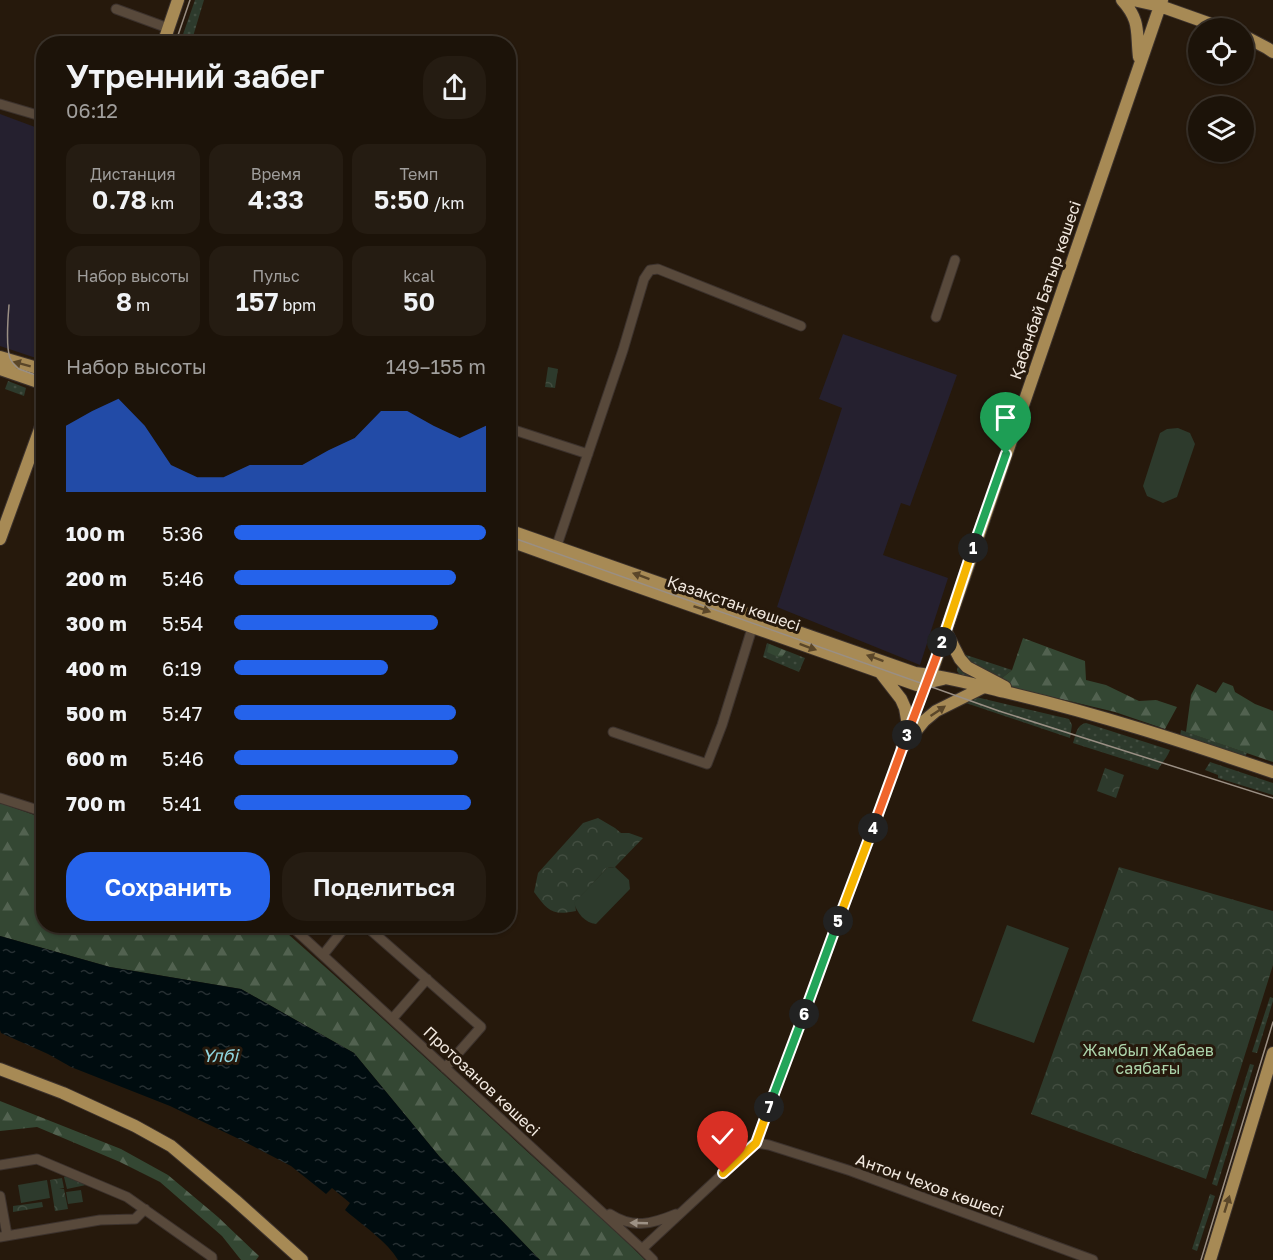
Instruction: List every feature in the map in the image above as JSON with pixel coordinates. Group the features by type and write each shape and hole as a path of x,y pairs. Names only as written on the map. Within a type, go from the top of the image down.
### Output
{"main road":[{"path":"165,36 178,0"},
{"path":"1122,0 1136,21 1140,62"},
{"path":"1133,0 1158,2 1197,18"},
{"name":"Қабанбай Батыр көшесі","path":"929,678 1140,62 1158,2"},
{"path":"1254,41 1273,52"},
{"path":"0,357 36,368"},
{"path":"0,369 36,383"},
{"path":"0,538 36,440"},
{"name":"Қазақстан көшесі","path":"516,534 555,552"},
{"name":"Қазақстан көшесі","path":"516,542 555,552 754,621 929,678 950,678 1076,709 1273,772"},
{"name":"Қазақстан көшесі","path":"754,621 917,685 929,678"},
{"path":"947,628 967,667 1002,685 1013,694"},
{"path":"880,672 901,699 909,731"},
{"path":"902,748 924,721 936,711 984,687"},
{"path":"1210,1260 1273,1053"},
{"path":"0,1069 63,1093 135,1126 171,1146 235,1200 297,1258"}],"street":[{"path":"116,9 168,27"},
{"path":"0,104 36,115"},
{"path":"936,317 955,260"},
{"path":"555,552 629,332 644,279 650,270 658,269 801,326"},
{"path":"516,431 588,454"},
{"path":"613,732 707,764 722,725 754,621"},
{"path":"642,1249 756,1143 929,678"},
{"path":"0,798 36,809"},
{"name":"Протозанов көшесі","path":"299,933 652,1260"},
{"path":"323,955 340,933"},
{"path":"374,933 480,1027 445,1068"},
{"path":"393,1018 427,979"},
{"name":"Антон Чехов көшесі","path":"756,1143 851,1171 1093,1260"},
{"path":"0,1164 37,1159 127,1197 212,1257 212,1260"},
{"path":"0,1196 3,1236 100,1220 135,1219 145,1209"},
{"path":"598,1208 633,1224 648,1223 681,1212"}],"shaded area":[{"path":"0,114 36,127 36,358 0,346"},
{"path":"843,334 957,375 910,506 901,503 883,555 948,578 920,665 777,607 842,408 819,399"}],"green space":[{"path":"195,0 204,0 193,36 182,36"},
{"path":"548,367 558,369 555,388 545,387"},
{"path":"8,381 26,388 24,396 5,389"},
{"path":"1178,428 1190,433 1195,444 1177,497 1163,503 1147,496 1143,486 1160,433 1167,429"},
{"path":"1023,638 1085,661 1086,680 1106,685 1139,701 1156,700 1177,707 1165,729 1115,712 1011,687 1002,678 1012,670"},
{"path":"767,643 805,658 799,672 763,657"},
{"path":"769,644 786,651 782,657 767,652"},
{"path":"960,653 1012,670 1002,678 1011,687 961,676 957,671"},
{"path":"1223,682 1233,686 1235,692 1255,704 1273,711 1273,762 1186,732 1191,695 1197,684 1216,693"},
{"path":"976,697 1069,719 1072,725 1070,738 957,700"},
{"path":"1086,723 1170,750 1158,770 1073,743 1078,728"},
{"path":"1181,730 1247,753 1245,757 1180,736"},
{"path":"1210,762 1273,783 1273,795 1218,778 1218,775 1205,770"},
{"path":"1105,768 1124,775 1116,798 1097,791"},
{"path":"0,803 36,816 36,933 287,933 645,1260 540,1260 439,1156 354,1053 241,989 110,967 0,936"},
{"path":"598,818 621,833 643,838 615,867 607,868 575,903 576,911 561,913 551,911 534,892 538,873 583,823"},
{"path":"615,867 629,880 630,889 596,924 588,922 579,914 574,903 607,868"},
{"name":"Жамбыл Жабаев саябағы","path":"1119,867 1273,911 1273,965 1206,1179 1031,1114"},
{"path":"1007,925 1069,948 1034,1043 972,1021"},
{"path":"1270,997 1273,1001 1257,1053 1252,1052"},
{"path":"1250,1064 1254,1065 1217,1186 1212,1184"},
{"path":"0,1101 121,1149 168,1175 218,1217 259,1256 256,1260 241,1260 222,1236 160,1182 120,1162 37,1127 0,1131"},
{"path":"70,1176 86,1185 67,1189 64,1177"},
{"path":"62,1178 64,1188 59,1189 64,1189 68,1209 55,1211 50,1180"},
{"path":"47,1180 50,1198 21,1203 18,1185"},
{"path":"81,1190 83,1202 68,1204 66,1192"},
{"path":"1210,1194 1215,1196 1197,1251 1192,1249"},
{"path":"42,1202 43,1207 13,1212 13,1206"}],"water":[{"name":"Үлбі","path":"0,936 110,967 241,989 354,1053 439,1156 540,1260 398,1260 381,1240 345,1210 350,1203 332,1188 326,1194 291,1166 241,1140 170,1106 71,1067 1,1033"}],"tram line":[{"path":"178,36 190,0"},
{"path":"9,305 8,340 11,360 19,369 36,375"},
{"path":"516,539 999,711 1273,798"},
{"path":"1201,1260 1273,1022"}],"route":[{"path":"723,1173 756,1143 935,662 1006,454"}]}
